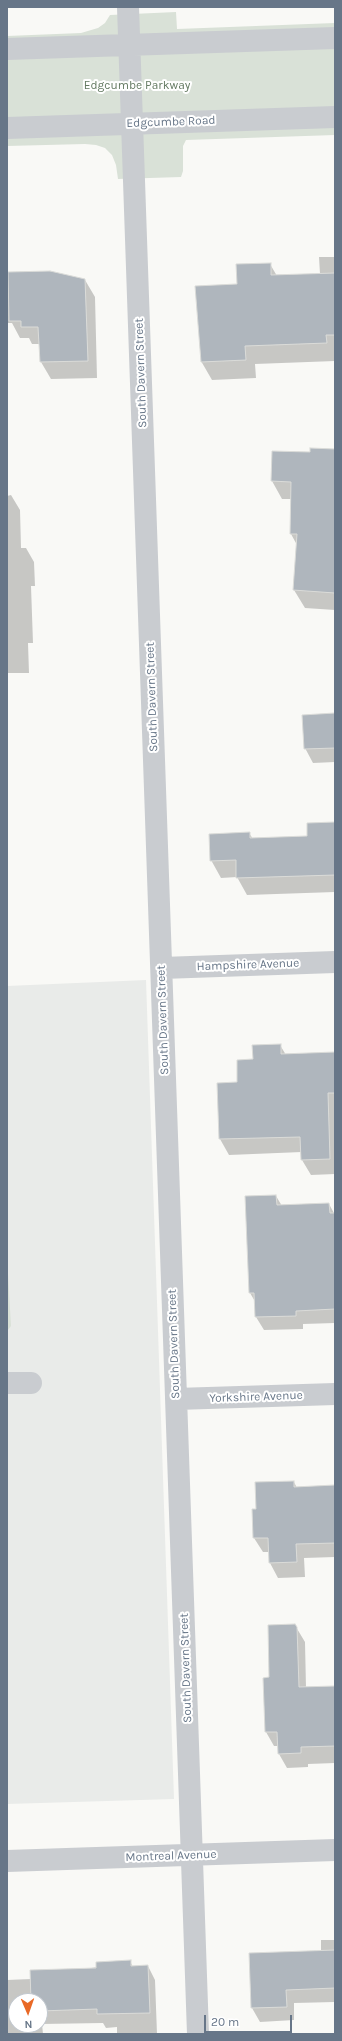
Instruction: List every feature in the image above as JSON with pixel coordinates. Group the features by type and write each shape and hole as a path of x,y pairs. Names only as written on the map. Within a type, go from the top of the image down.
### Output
{"street":[{"name":"South Davern Street","path":"128,7 198,2034"},
{"path":"7,49 335,38"},
{"name":"Edgcumbe Road","path":"7,128 335,117"},
{"name":"Hampshire Avenue","path":"162,968 335,962"},
{"path":"7,1383 31,1383"},
{"name":"Yorkshire Avenue","path":"176,1400 335,1394"},
{"name":"Montreal Avenue","path":"7,1861 192,1856 335,1850"}],"shaded area":[{"path":"146,980 174,1799 7,1804 7,986"}],"green space":[{"name":"Edgcumbe Parkway","path":"176,12 177,29 335,23 335,135 186,140 183,146 183,171 181,177 118,179 116,165 112,155 105,148 96,145 7,146 7,36 81,33 98,28 105,23 110,15"},
{"path":"7,1256 11,1326 7,1331"}],"building":[{"path":"271,263 271,275 335,273 335,335 326,335 327,343 245,346 246,360 201,362 195,286 237,284 236,264"},
{"path":"50,271 85,279 88,361 40,362 38,327 21,327 21,321 9,321 8,272"},
{"path":"310,448 335,449 335,593 293,590 297,534 290,534 291,482 271,481 272,451 310,452"},
{"path":"335,713 335,748 304,749 302,715"},
{"path":"335,822 335,875 236,878 236,860 210,861 209,834 250,832 250,838 307,836 307,823"},
{"path":"281,1044 281,1054 335,1052 335,1093 328,1093 330,1159 301,1160 300,1137 219,1139 217,1083 237,1082 237,1060 253,1059 252,1045"},
{"path":"276,1195 277,1205 329,1203 330,1213 335,1213 335,1309 296,1311 296,1316 255,1317 254,1293 249,1293 245,1196"},
{"path":"294,1481 294,1487 335,1485 335,1543 296,1544 297,1562 269,1563 268,1538 253,1538 252,1509 256,1509 255,1482"},
{"path":"295,1624 297,1627 299,1687 335,1686 335,1746 301,1747 301,1753 278,1754 277,1732 265,1732 263,1678 269,1677 268,1625"},
{"path":"335,1950 335,1988 286,1990 287,2007 251,2008 249,1953"},
{"path":"131,1960 131,1966 148,1965 150,2013 97,2014 97,2009 48,2011 48,1993 31,1993 30,1970 96,1968 96,1962"}]}
